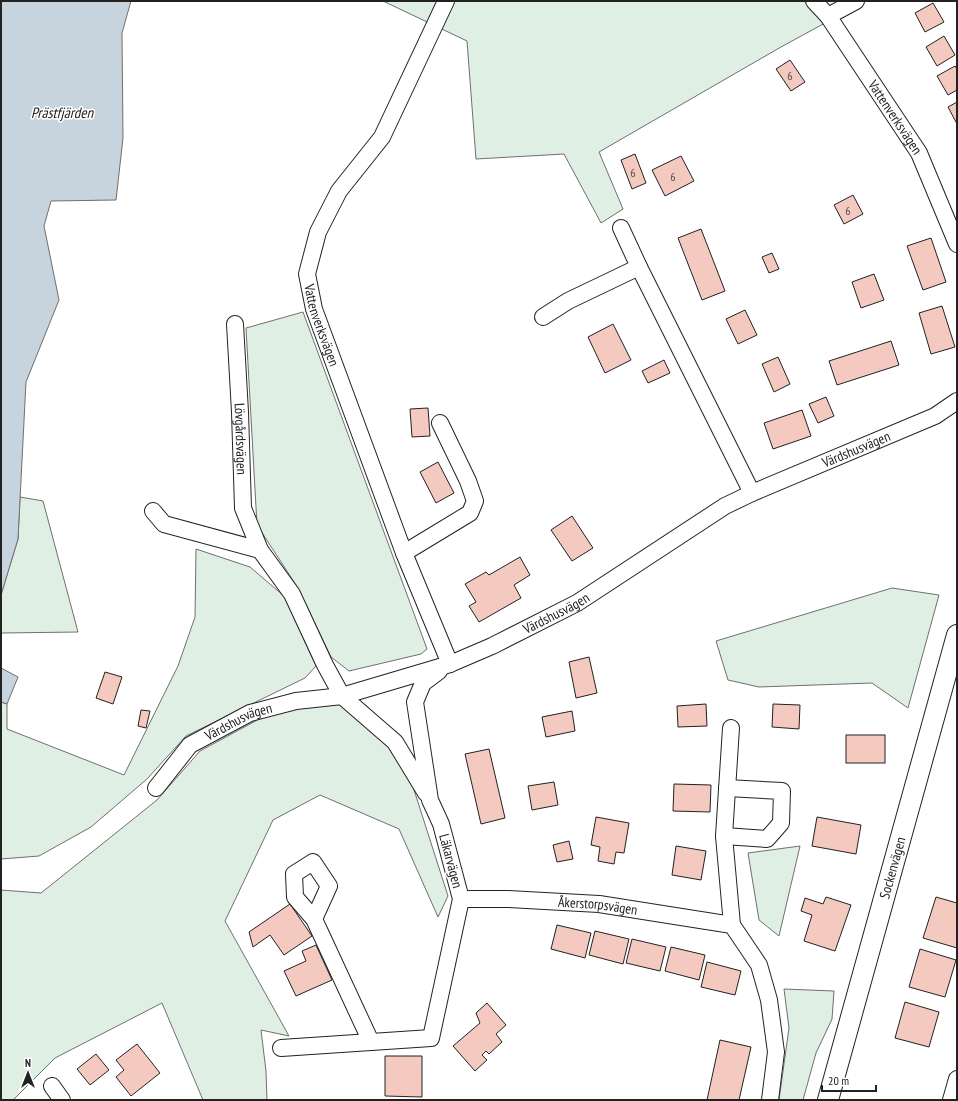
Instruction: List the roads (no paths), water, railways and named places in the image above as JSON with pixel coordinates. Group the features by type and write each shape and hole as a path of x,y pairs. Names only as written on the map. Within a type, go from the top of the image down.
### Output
{"street":[{"name":"Vattenverksvägen","path":"446,1 382,137 339,191 318,232 308,274 314,309 404,553 450,664"},
{"name":"Vattenverksvägen","path":"814,1 828,16 919,153 957,244"},
{"path":"828,16 856,1"},
{"path":"621,228 752,493"},
{"path":"543,317 568,301 639,267"},
{"name":"Lövgårdsvägen","path":"235,324 243,508 260,550 292,594 325,665 342,696"},
{"name":"Värdshusvägen","path":"156,788 190,745 250,713 296,701 342,696 450,664 492,646 577,603 725,506 752,493 935,416 957,401"},
{"path":"404,553 470,513 475,502 468,481 440,423"},
{"path":"153,511 164,524 260,550"},
{"name":"Sockenvägen","path":"828,1100 957,635"},
{"name":"Läkarvägen","path":"281,1048 431,1038 461,899 441,824 430,800 415,702 423,683 450,664"},
{"path":"342,696 395,742 430,800"},
{"path":"731,728 724,836 732,925 759,965 769,1000 776,1052 770,1100"},
{"path":"724,836 767,839 781,823 782,791 727,788"},
{"name":"Åkerstorpsvägen","path":"461,899 508,899 599,904 732,925"},
{"path":"314,919 371,1042"},
{"path":"52,1086 62,1100"}],"water":[{"name":"Prästfjärden","path":"1,1 131,1 122,33 123,138 116,200 51,201 44,226 59,300 26,382 18,539 1,595"},
{"path":"1,668 18,677 7,704 1,702"}]}
